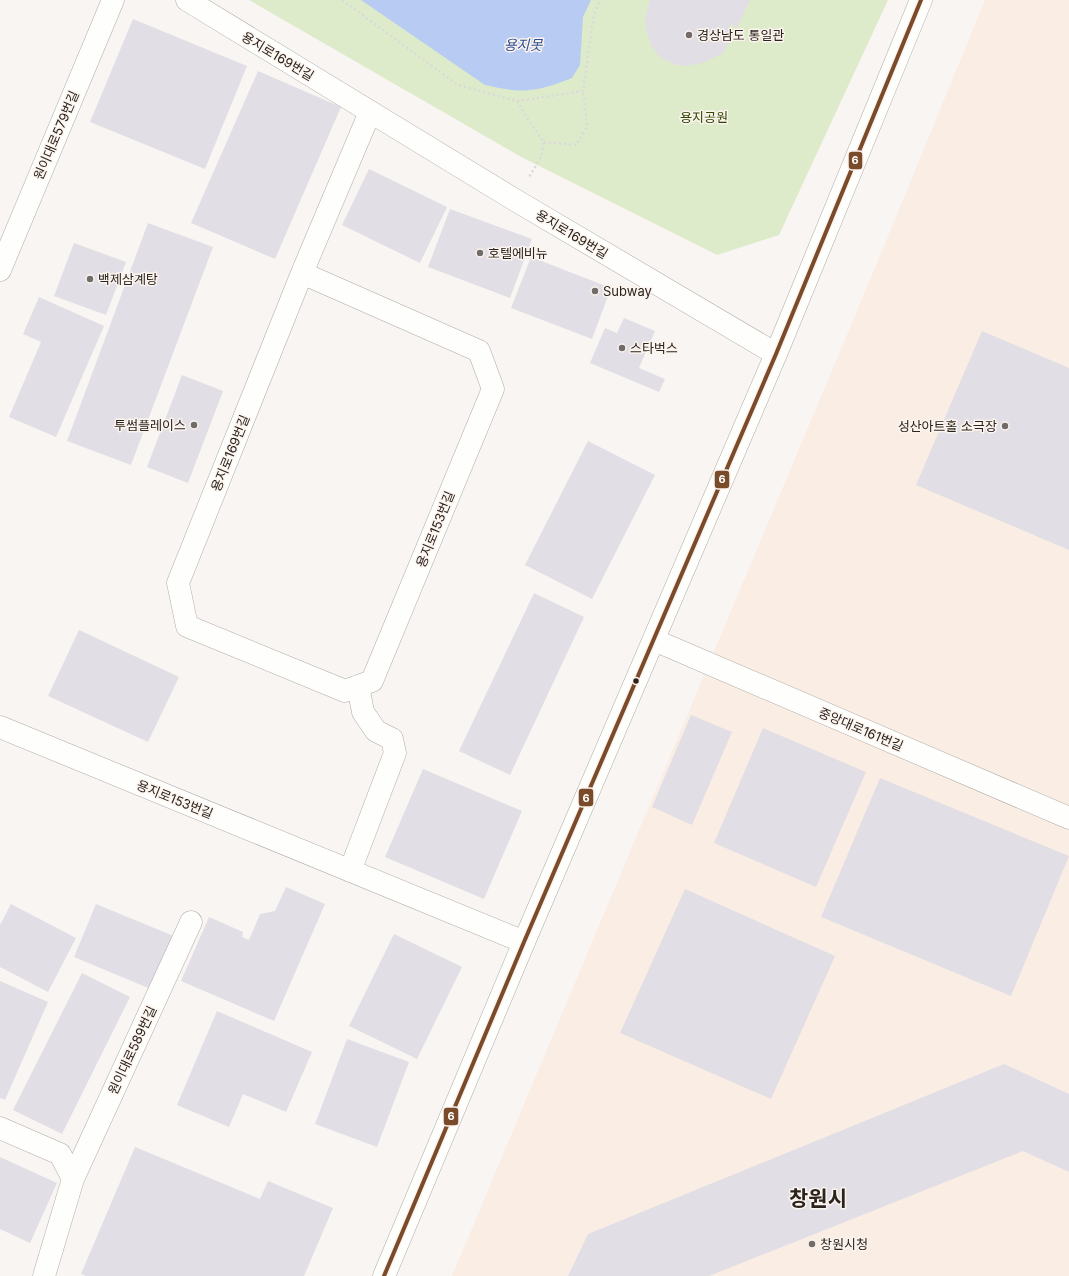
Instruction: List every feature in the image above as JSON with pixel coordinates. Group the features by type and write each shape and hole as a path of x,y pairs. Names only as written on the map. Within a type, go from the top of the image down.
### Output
{"street":[{"name":"원이대로579번길","path":"0,270 113,0"},
{"name":"용지로169번길","path":"187,0 515,200 776,354"},
{"path":"384,1276 524,942 776,354 921,0"},
{"name":"용지로169번길","path":"358,686 345,691 187,626 178,583 302,273 370,112"},
{"name":"용지로153번길","path":"302,273 479,351 493,389 372,681 358,686"},
{"name":"중앙대로161번길","path":"654,640 1069,818"},
{"path":"350,871 395,753 392,739 376,730 363,712 358,686"},
{"name":"용지로153번길","path":"0,727 524,942"},
{"name":"원이대로589번길","path":"44,1276 73,1179 191,922"},
{"path":"0,1128 60,1154 73,1179"}],"path":[{"path":"342,0 458,84 517,101 583,91"},
{"path":"544,142 576,145 587,127 583,91 594,14 600,0"},
{"path":"515,200 541,157 544,142 517,101"}],"shaded area":[{"path":"985,0 1069,0 1069,1276 452,1276 875,268"}],"green space":[{"name":"용지공원","path":"249,0 888,0 779,235 717,255 523,158"}],"water":[{"name":"용지못","path":"361,0 591,0 583,17 580,65 572,78 551,86 529,90 518,90 485,85"}],"building":[{"name":"경상남도 통일관","path":"650,0 750,0 737,28 730,24 731,37 722,54 699,64 684,66 677,65 663,59 652,47 647,33 645,18"},
{"path":"133,19 247,66 205,169 90,122"},
{"path":"258,71 341,107 275,259 191,223"},
{"path":"369,169 447,207 420,263 342,225"},
{"name":"호텔에비뉴","path":"450,209 532,239 510,298 428,267"},
{"path":"148,223 213,247 131,465 67,441"},
{"name":"백제삼계탕","path":"74,243 126,262 106,315 54,296"},
{"path":"531,257 611,288 592,339 511,308"},
{"path":"39,297 104,326 56,437 9,417 41,342 23,334"},
{"name":"스타벅스","path":"624,318 655,331 639,368 665,379 659,392 590,363 605,328 617,333"},
{"name":"성산아트홀 소극장","path":"982,331 1069,368 1069,550 916,485"},
{"path":"182,375 223,391 188,483 147,467"},
{"path":"588,441 655,475 592,599 525,565"},
{"path":"534,593 584,617 510,775 459,751"},
{"path":"79,630 179,677 148,742 48,696"},
{"path":"691,715 732,732 692,825 652,807"},
{"path":"763,728 866,772 816,887 714,843"},
{"path":"423,769 522,811 484,899 385,857"},
{"path":"880,778 1069,856 1011,996 821,917"},
{"path":"286,887 325,904 274,1021 181,981 209,917 243,932 242,937 249,940 260,914 275,911"},
{"path":"685,889 835,956 771,1099 620,1033"},
{"path":"11,904 76,938 48,992 0,967 0,925"},
{"path":"96,904 176,937 153,990 74,957"},
{"path":"394,934 462,967 417,1059 349,1026"},
{"path":"82,973 130,997 62,1134 13,1110"},
{"path":"0,981 48,1002 5,1100 0,1098"},
{"path":"217,1011 312,1052 286,1112 243,1094 229,1127 177,1105"},
{"path":"347,1039 409,1062 377,1147 315,1124"},
{"path":"1004,1064 1069,1094 1069,1172 1023,1151 709,1276 568,1276 588,1234"},
{"path":"135,1147 260,1199 268,1181 333,1208 304,1276 86,1276 81,1274"},
{"path":"0,1157 57,1183 30,1243 0,1229"}],"transit line":[{"name":"6","path":"384,1276 524,942 776,354 921,0"}],"place":[{"name":"경상남도 통일관","path":"689,35"},
{"name":"호텔에비뉴","path":"480,253"},
{"name":"백제삼계탕","path":"90,279"},
{"name":"Subway","path":"595,291"},
{"name":"스타벅스","path":"622,348"},
{"name":"투썸플레이스","path":"194,425"},
{"name":"성산아트홀 소극장","path":"1005,426"},
{"name":"창원시청","path":"812,1244"}],"district":[{"name":"창원시","path":"818,1199"}]}
